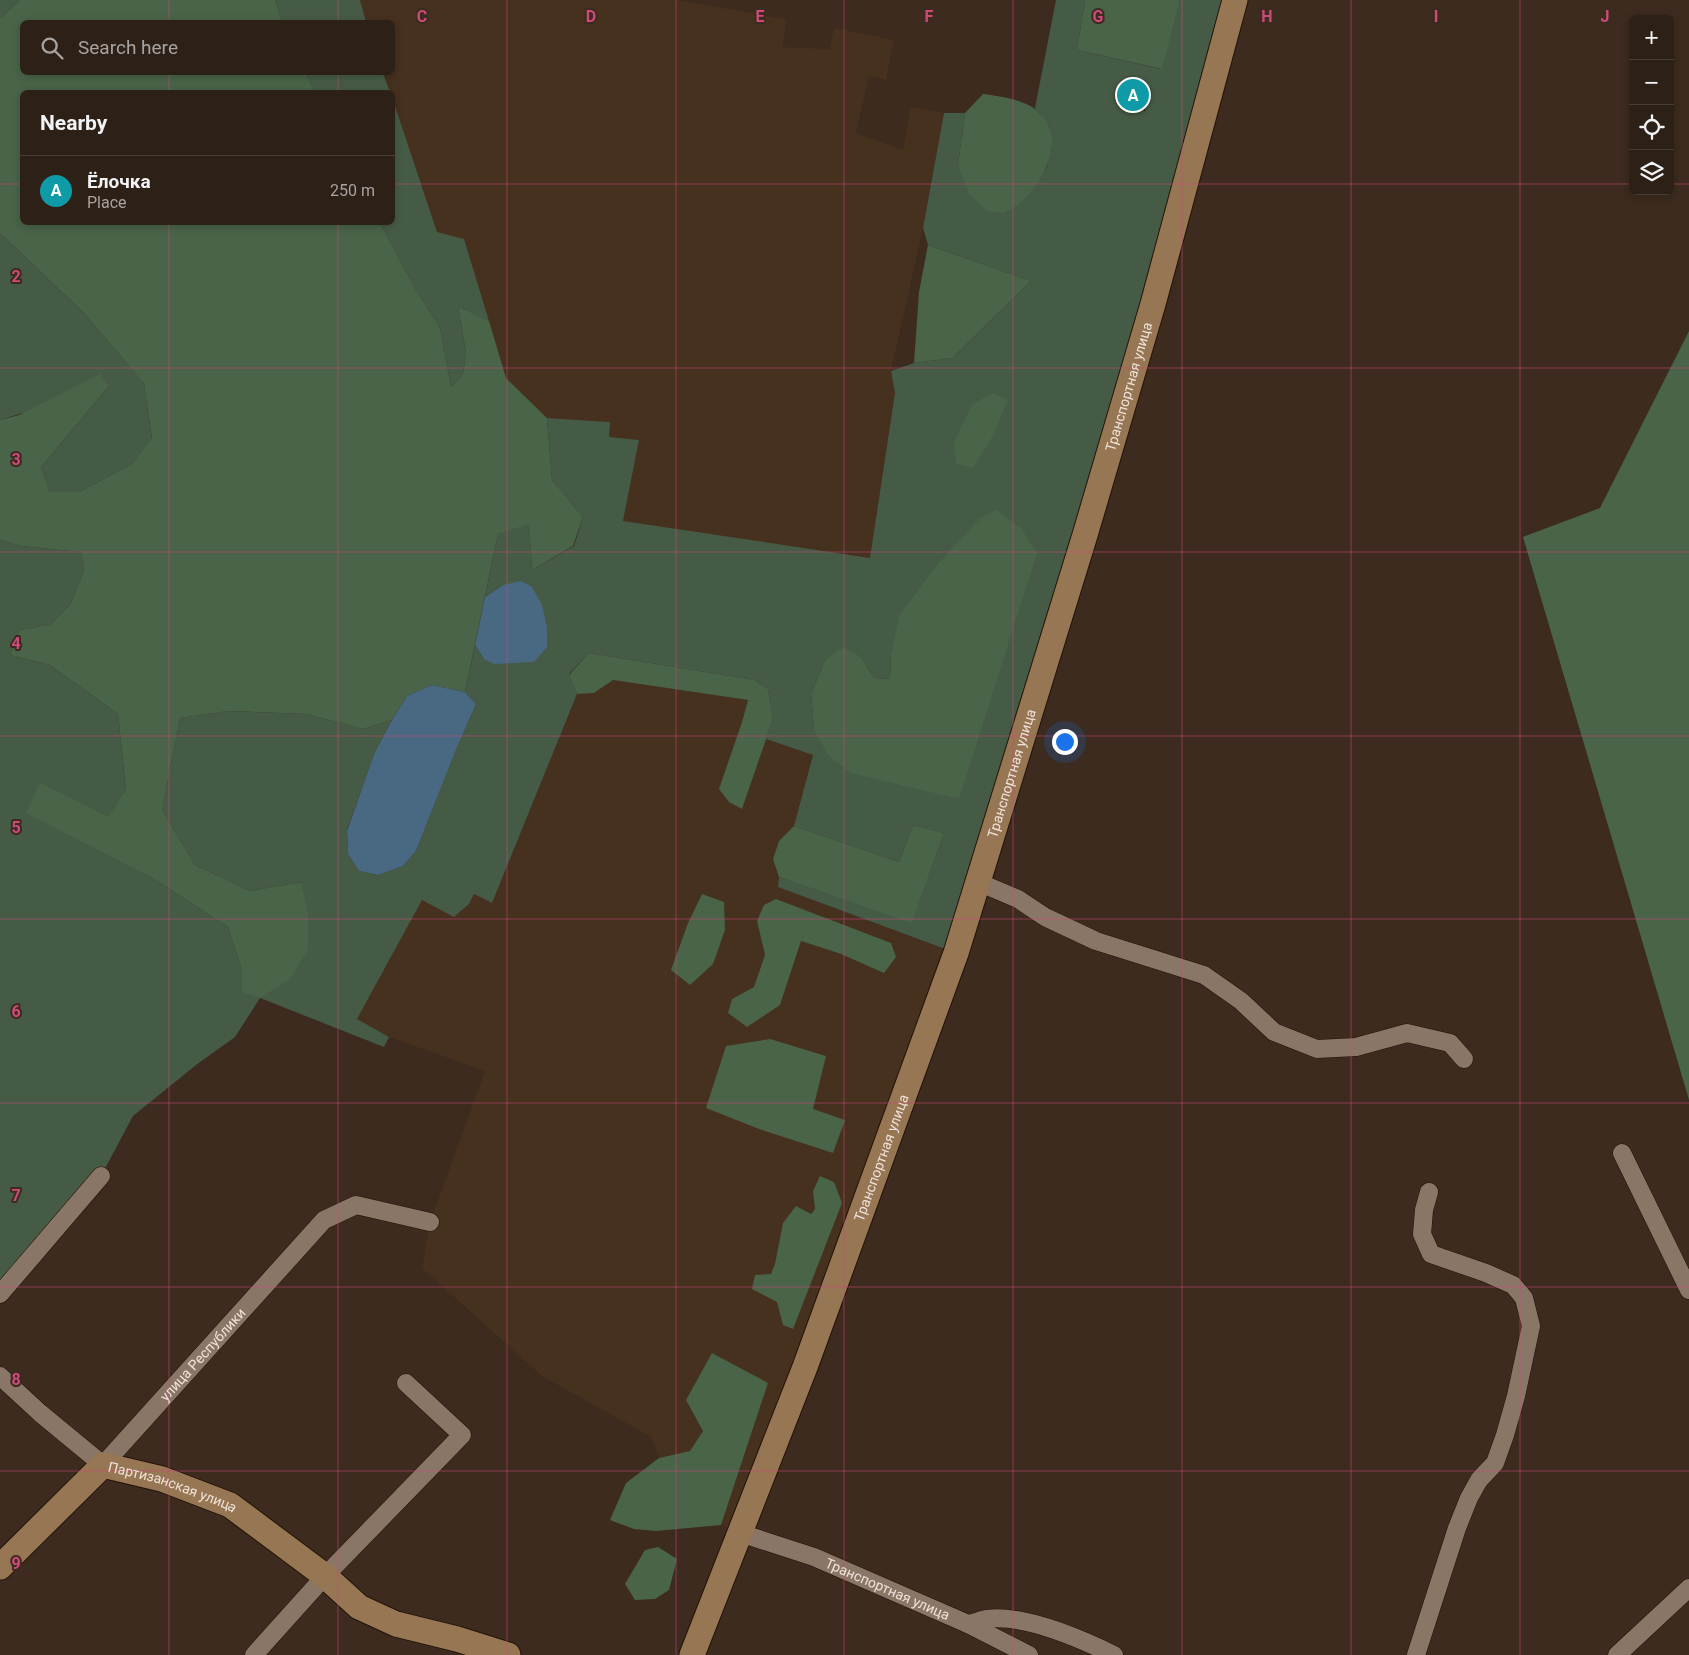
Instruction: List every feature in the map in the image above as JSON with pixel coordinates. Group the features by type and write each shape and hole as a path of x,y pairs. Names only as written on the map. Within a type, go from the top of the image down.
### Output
{"main road":[{"name":"Транспортная улица","path":"692,1655 809,1358 956,953 1085,535 1153,304 1235,0"},
{"name":"улица Республики","path":"0,1567 103,1465"},
{"name":"Партизанская улица","path":"103,1465 162,1479 230,1505 325,1576 359,1607 396,1624 457,1639 508,1655"}],"street":[{"path":"978,882 1018,899 1045,917 1096,942 1204,975 1242,1001 1274,1032 1317,1049 1356,1047 1407,1033 1450,1043 1464,1059"},
{"path":"1622,1153 1689,1290"},
{"path":"0,1294 101,1176"},
{"path":"1416,1655 1457,1528 1469,1498 1479,1480 1494,1463 1505,1435 1516,1396 1531,1326 1524,1298 1513,1285 1486,1273 1431,1254 1422,1234 1424,1210 1429,1192"},
{"name":"улица Республики","path":"103,1465 324,1220 356,1204 430,1222"},
{"name":"Партизанская улица","path":"0,1376 40,1413 103,1465"},
{"path":"254,1655 325,1576 462,1436 406,1382"},
{"name":"Транспортная улица","path":"740,1533 814,1557 968,1624 1029,1655"},
{"path":"1617,1655 1689,1588"},
{"path":"968,1624 988,1619 1021,1620 1089,1643 1114,1655"}],"shaded area":[{"path":"360,0 677,0 786,19 783,47 830,49 834,28 894,40 886,80 869,76 856,133 903,150 911,107 944,113 923,228 891,371 895,392 870,559 623,521 639,440 609,437 609,422 547,418 506,378 464,240 437,232 395,106 395,90 389,90 384,75 395,75 395,20 365,20"},
{"path":"613,680 748,700 742,722 742,809 766,739 813,755 794,826 779,841 773,859 779,877 778,887 956,953 740,1533 721,1525 768,1383 687,1400 703,1431 690,1451 659,1458 651,1437 542,1376 422,1268 430,1222 485,1071 389,1037 357,1019 422,900 474,894 492,903 577,694 594,693","holes":["757,921 896,957 841,954 801,941 780,1005 732,999 754,987 765,955"]}],"green space":[{"path":"0,0 20,0 0,17"},
{"path":"20,0 275,0 281,20 20,20 20,75 307,75 314,90 20,90 20,225 381,225 416,290 440,328 451,387 463,374 466,353 458,306 489,321 506,378 547,418 552,480 583,517 573,546 532,570 529,524 498,534 465,692 432,685 407,696 392,720 363,729 306,714 228,711 180,718 162,810 195,865 250,891 301,882 308,914 308,949 291,978 260,998 242,992 242,970 228,927 151,877 26,813 40,783 108,816 126,790 118,714 50,665 10,655 20,630 51,624 70,605 84,571 81,552 21,546 0,540 0,420 19,415 100,374 109,386 41,467 50,492 79,492 132,464 152,439 144,384 84,313 0,233 0,17"},
{"path":"275,0 360,0 365,20 281,20"},
{"path":"1056,0 1085,0 1077,50 1161,69 1180,0 1235,0 956,953 778,887 779,877 912,922 944,833 913,825 899,862 794,826 813,755 766,739 773,719 768,689 755,680 589,653 569,674 577,694 492,903 474,894 469,904 454,917 422,900 357,1019 389,1037 384,1047 260,998 235,1037 196,1065 133,1116 101,1176 0,1294 0,540 21,546 81,552 84,571 70,605 51,624 20,630 10,655 50,665 118,714 126,791 108,816 40,784 151,877 228,927 242,970 242,992 301,882 250,891 195,865 162,810 180,718 228,711 306,714 363,729 392,720 374,754 347,830 348,854 359,871 378,875 403,866 416,851 476,704 465,692 475,645 484,659 503,585 485,597 498,534 529,523 532,570 574,546 583,517 552,480 547,418 610,422 609,437 639,440 623,521 870,558 895,393 891,371 914,363 952,358 1031,281 928,245 923,228 944,113 965,113 958,164 1020,203 1047,167 1052,148 1049,126 1035,108","holes":["1122,80 1151,89 1145,111 1115,101","891,655 959,799 814,730 811,694 825,660 861,657 874,678 890,679"]},
{"path":"1085,0 1180,0 1162,69 1077,50"},
{"path":"307,75 384,75 389,90 314,90"},
{"path":"983,94 1017,100 1035,109 1043,117 1052,139 1051,151 1043,174 1018,204 1004,213 986,210 969,194 958,164 965,113"},
{"path":"395,106 437,232 464,239 489,321 458,306 466,353 463,374 451,387 440,328 416,290 381,225 395,225"},
{"path":"0,233 84,313 144,384 152,440 132,464 79,492 50,492 41,467 109,386 0,420"},
{"path":"928,245 1031,281 952,358 914,363 919,292"},
{"path":"1689,331 1689,1100 1523,537 1600,508"},
{"path":"992,393 1008,400 991,439 973,468 956,464 954,442 972,405"},
{"path":"996,510 1021,528 1037,553 959,799 851,773 829,756 814,730 811,694 825,660 843,647 861,657 874,678 890,679 891,655 900,614 937,565 980,518"},
{"path":"589,653 755,680 768,689 773,719 742,809 729,802 719,789 748,700 613,680 594,693 577,694 569,675"},
{"path":"913,825 944,833 912,923 779,877 773,859 779,841 794,826 899,862"},
{"path":"702,894 724,902 725,930 713,964 690,985 671,970 688,923"},
{"path":"776,899 891,943 896,957 884,973 841,954 801,941 780,1005 747,1027 728,1013 732,999 754,987 765,955 757,921 764,905"},
{"path":"770,1039 826,1056 813,1109 845,1120 833,1153 759,1129 706,1108 726,1046"},
{"path":"820,1176 834,1182 842,1203 793,1329 783,1325 777,1302 752,1289 755,1275 771,1274 775,1264 783,1223 796,1206 811,1214 815,1209 813,1191"},
{"path":"712,1353 768,1383 721,1525 656,1531 634,1529 610,1520 626,1483 659,1458 690,1451 703,1431 686,1400"},
{"path":"658,1547 677,1559 669,1590 655,1599 635,1600 625,1584 645,1550"}],"water":[{"path":"521,581 532,587 542,605 547,627 547,647 534,662 494,664 484,659 475,645 485,597 503,585"},
{"path":"432,685 465,692 476,704 416,851 403,866 378,875 359,871 348,854 347,831 374,754 407,696"}],"place":[{"name":"Ёлочка","path":"1133,95"}]}
